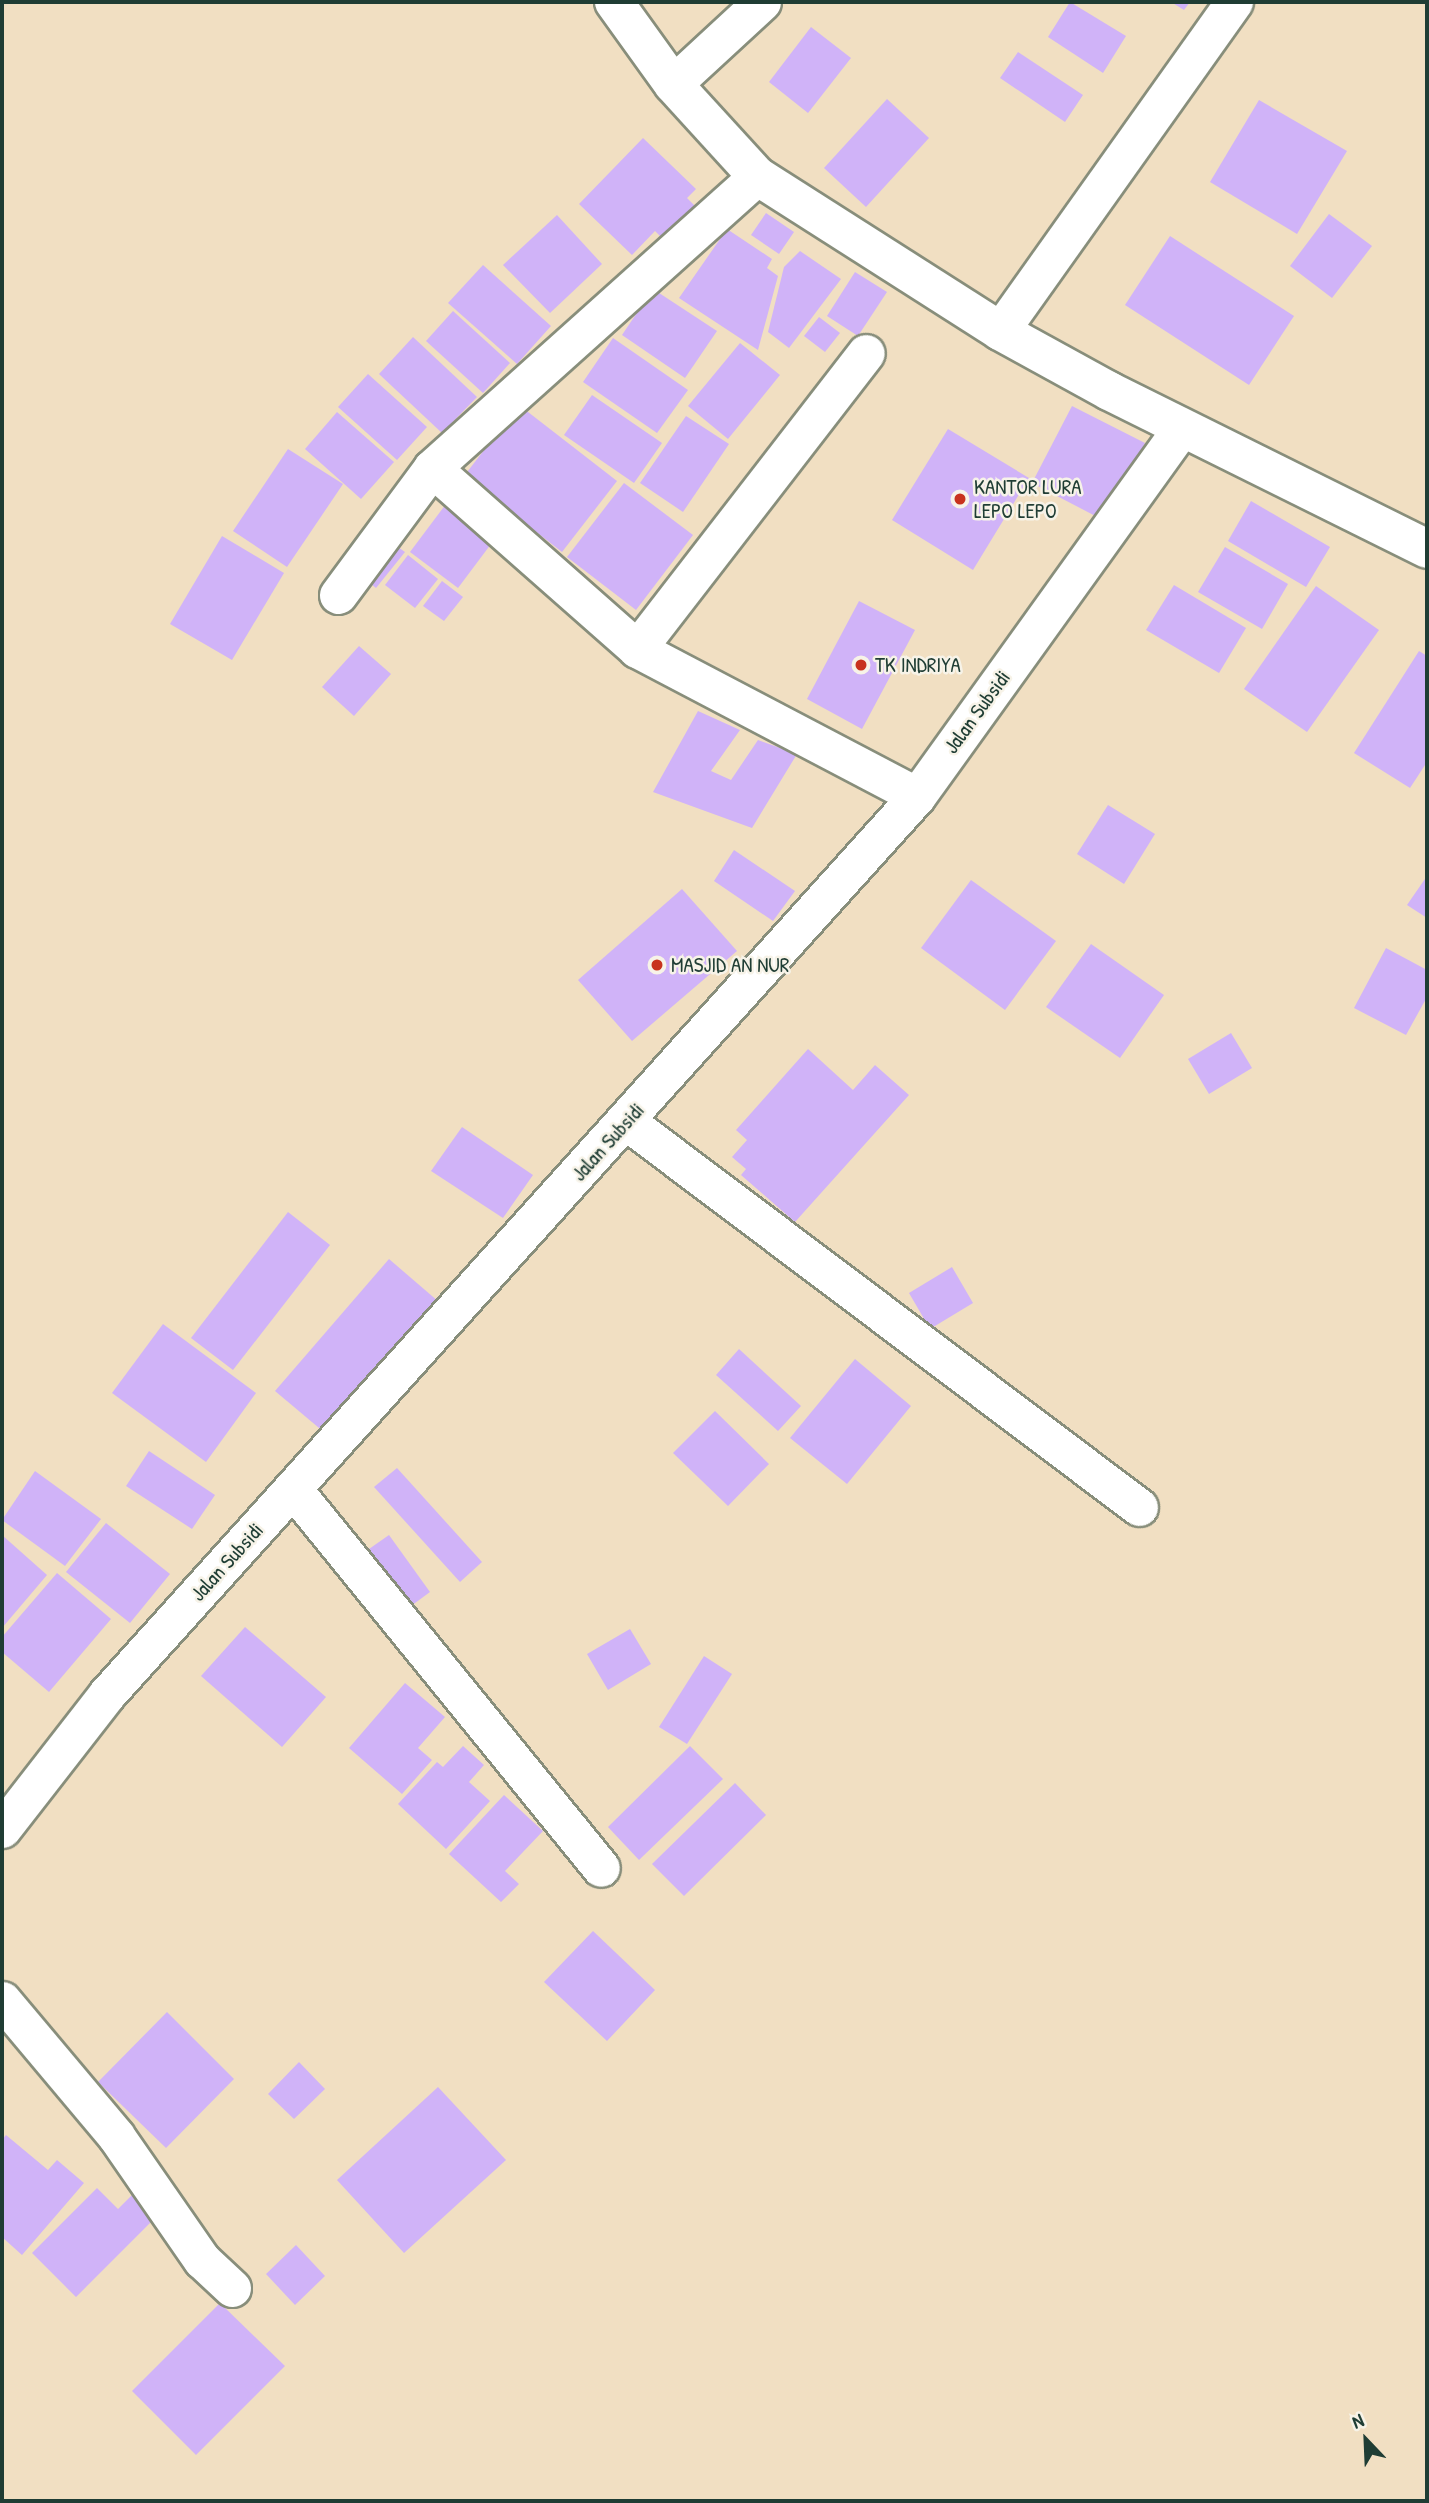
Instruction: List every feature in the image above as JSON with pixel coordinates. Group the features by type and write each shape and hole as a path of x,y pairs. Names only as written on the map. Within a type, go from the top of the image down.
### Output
{"street":[{"path":"614,2 673,84 757,176 1000,331 1181,428 1427,549"},
{"path":"673,84 762,2"},
{"path":"1000,331 1234,2"},
{"path":"338,595 432,468 757,176"},
{"path":"637,649 866,353"},
{"name":"Jalan Subsidi","path":"2,1829 107,1694 917,796 1181,428"},
{"path":"432,468 637,649 917,796"},
{"path":"626,1121 1139,1507"},
{"path":"293,1489 601,1868"},
{"path":"2,2000 116,2136 202,2260 232,2288"}],"building":[{"path":"1070,2 1126,36 1103,73 1048,37"},
{"path":"1171,2 1190,2 1184,10"},
{"path":"811,27 851,58 808,113 769,82"},
{"path":"1018,52 1083,95 1065,122 1000,78"},
{"path":"887,99 929,138 866,207 824,168"},
{"path":"1259,100 1347,151 1297,234 1210,182"},
{"path":"643,138 696,189 687,198 705,216 673,249 655,231 632,255 579,204"},
{"path":"766,213 794,232 779,254 751,235"},
{"path":"1329,214 1372,246 1332,298 1290,266"},
{"path":"557,215 602,264 550,313 503,265"},
{"path":"727,229 772,259 767,268 778,276 758,350 679,298"},
{"path":"1170,236 1294,316 1249,385 1125,305"},
{"path":"800,251 841,279 789,348 768,332 784,267"},
{"path":"483,265 551,326 517,364 448,303"},
{"path":"855,272 887,292 858,336 827,316"},
{"path":"653,289 717,331 685,378 622,335"},
{"path":"453,311 510,363 483,393 426,341"},
{"path":"819,317 840,333 825,352 804,336"},
{"path":"413,337 477,397 442,433 379,374"},
{"path":"613,338 688,390 657,433 583,382"},
{"path":"740,343 780,375 728,439 688,406"},
{"path":"368,374 427,427 397,460 338,407"},
{"path":"592,395 662,443 634,483 564,435"},
{"path":"519,405 617,481 562,552 464,476"},
{"path":"1072,406 1145,443 1105,521 1032,483"},
{"path":"337,412 394,462 361,499 305,449"},
{"path":"686,416 729,444 683,512 640,483"},
{"name":"KANTOR LURA LEPO LEPO","path":"948,429 1029,478 973,570 892,520"},
{"path":"288,449 343,484 287,567 233,531"},
{"path":"624,483 693,535 636,610 567,557"},
{"path":"1251,501 1330,547 1306,587 1228,541"},
{"path":"446,504 494,540 458,588 410,552"},
{"path":"222,536 284,573 232,660 170,624"},
{"path":"388,540 405,552 376,588 360,575"},
{"path":"1225,547 1288,584 1262,629 1198,592"},
{"path":"408,555 438,579 415,608 385,585"},
{"path":"442,581 463,597 444,621 423,606"},
{"path":"1174,585 1246,628 1219,673 1146,630"},
{"path":"1316,586 1379,630 1307,732 1244,689"},
{"name":"TK INDRIYA","path":"859,601 915,630 862,729 807,699"},
{"path":"359,646 391,674 354,716 322,687"},
{"path":"1419,651 1427,656 1427,762 1410,788 1354,753"},
{"path":"698,711 740,730 711,771 731,780 758,740 797,754 752,828 653,792"},
{"path":"1108,805 1155,834 1124,884 1077,854"},
{"path":"734,850 795,891 773,921 714,881"},
{"path":"1427,876 1427,918 1407,905"},
{"path":"971,880 1056,941 1005,1010 921,948"},
{"name":"MASJID AN NUR","path":"682,889 737,951 632,1041 578,980"},
{"path":"1091,944 1164,995 1120,1058 1046,1007"},
{"path":"1386,948 1427,970 1427,997 1406,1035 1354,1008"},
{"path":"1231,1033 1252,1068 1209,1094 1188,1059"},
{"path":"808,1049 853,1090 875,1065 909,1095 795,1222 741,1175 746,1169 732,1157 747,1140 736,1130"},
{"path":"462,1127 533,1175 503,1218 431,1171"},
{"path":"288,1212 330,1245 233,1370 191,1338"},
{"path":"389,1259 439,1302 325,1433 275,1391"},
{"path":"952,1267 973,1303 930,1329 909,1293"},
{"path":"163,1324 256,1393 206,1462 112,1393"},
{"path":"739,1349 801,1406 778,1431 716,1375"},
{"path":"855,1359 911,1406 847,1484 790,1438"},
{"path":"715,1411 769,1464 728,1506 673,1453"},
{"path":"149,1451 215,1495 192,1529 126,1486"},
{"path":"397,1468 482,1562 460,1582 374,1487"},
{"path":"35,1471 101,1519 65,1566 2,1520"},
{"path":"106,1523 170,1574 130,1623 66,1572"},
{"path":"2,1535 47,1575 2,1628"},
{"path":"389,1535 430,1592 411,1606 369,1549"},
{"path":"57,1573 111,1619 49,1692 2,1652 2,1637"},
{"path":"245,1627 326,1697 282,1747 201,1676"},
{"path":"630,1629 651,1664 608,1690 587,1654"},
{"path":"704,1656 732,1674 687,1744 659,1727"},
{"path":"405,1683 445,1717 418,1748 432,1760 402,1794 349,1748"},
{"path":"463,1746 484,1765 469,1782 490,1801 446,1849 398,1804 437,1762 443,1767"},
{"path":"690,1746 723,1779 639,1860 608,1827"},
{"path":"735,1783 766,1815 684,1896 652,1864"},
{"path":"504,1795 543,1831 505,1871 519,1884 501,1902 449,1854"},
{"path":"593,1931 655,1990 607,2041 544,1982"},
{"path":"167,2012 234,2079 166,2148 98,2082"},
{"path":"299,2062 325,2089 294,2119 268,2094"},
{"path":"438,2087 506,2160 404,2253 337,2180"},
{"path":"6,2135 48,2170 57,2160 84,2183 22,2255 2,2237 2,2140"},
{"path":"97,2188 118,2209 132,2195 155,2218 76,2297 32,2253"},
{"path":"296,2245 325,2276 295,2305 266,2274"},
{"path":"220,2303 285,2366 196,2455 132,2391"}],"place":[{"name":"KANTOR LURA LEPO LEPO","path":"960,499"},
{"name":"TK INDRIYA","path":"861,665"},
{"name":"MASJID AN NUR","path":"657,965"}]}
